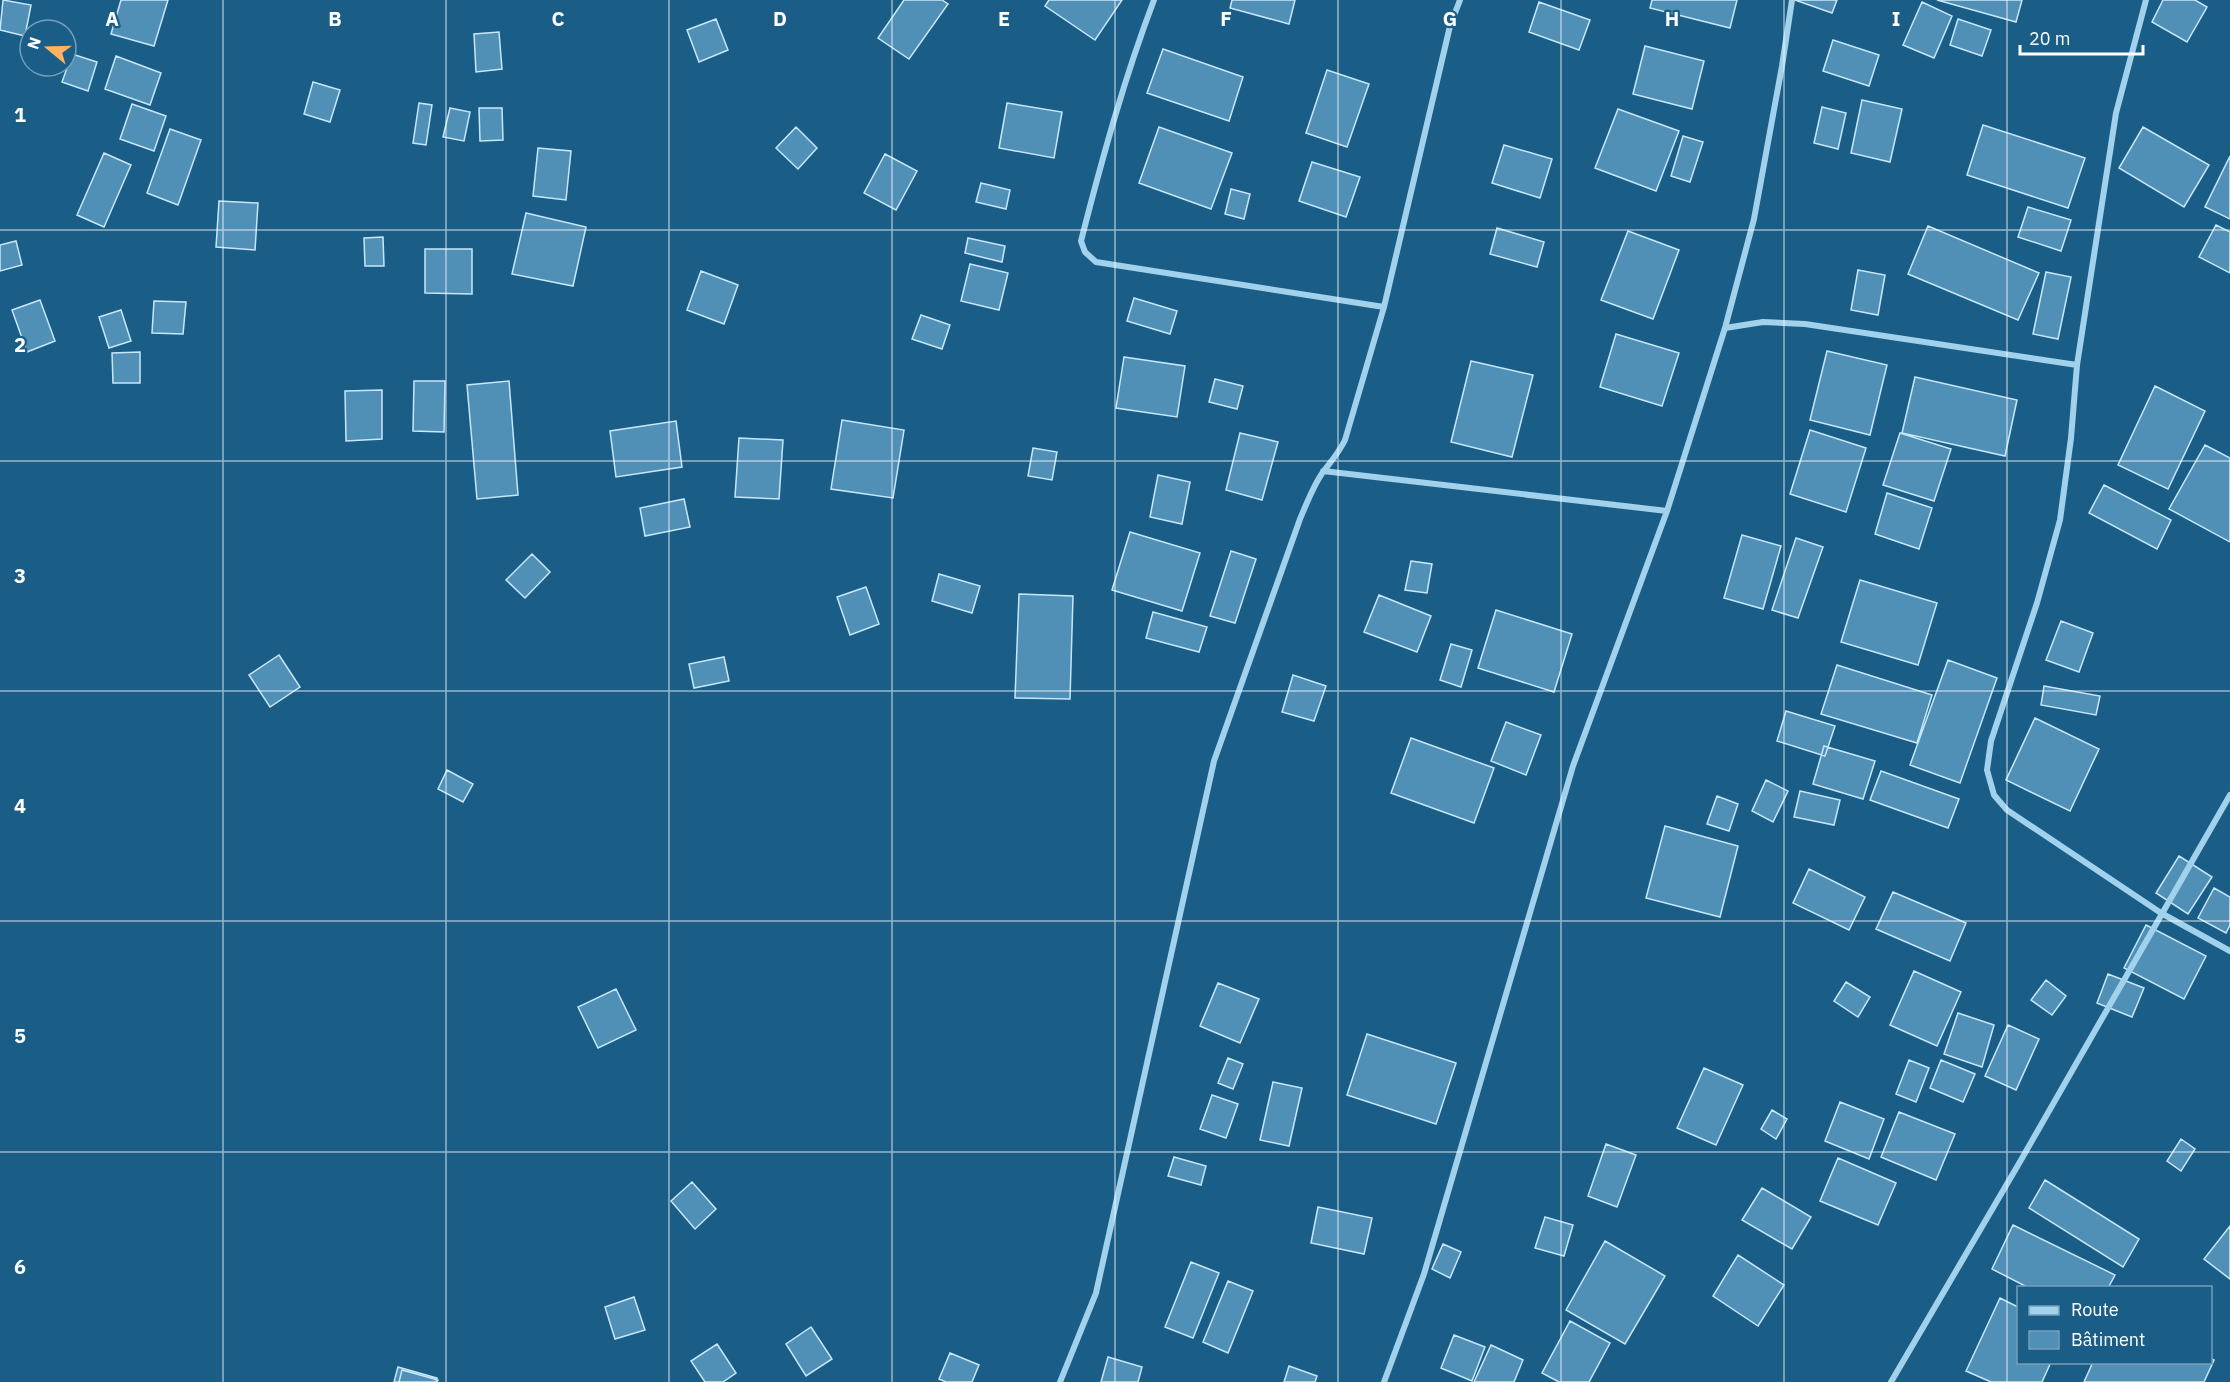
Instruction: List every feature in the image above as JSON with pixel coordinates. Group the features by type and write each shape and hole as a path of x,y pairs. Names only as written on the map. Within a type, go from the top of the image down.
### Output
{"street":[{"path":"1154,0 1106,146 1082,241 1085,252 1096,262 1384,307"},
{"path":"1060,1382 1096,1293 1214,761 1312,489 1323,471 1336,458 1345,441 1384,307 1450,26 1460,0"},
{"path":"1384,1382 1424,1274 1573,766 1667,511 1725,328 1754,219 1792,0"},
{"path":"2146,0 2116,113 2076,365 2071,438 2060,520 2037,603 1991,741 1987,770 1994,795 2007,810 2161,913 2230,951"},
{"path":"1725,328 1763,322 1805,324 2076,365"},
{"path":"1323,471 1667,511"},
{"path":"1891,1382 2230,795"}],"building":[{"path":"3,0 31,5 28,18 18,18 18,34 0,30"},
{"path":"121,0 168,0 154,46 111,34"},
{"path":"904,0 942,0 948,4 909,59 878,38"},
{"path":"1049,0 1122,0 1095,40 1045,6"},
{"path":"1232,0 1295,0 1289,24 1230,8"},
{"path":"1652,0 1737,0 1730,28 1650,8"},
{"path":"1795,0 1837,0 1832,13"},
{"path":"1937,0 2022,0 2016,22"},
{"path":"2163,0 2195,0 2207,7 2187,42 2152,22"},
{"path":"1539,2 1590,20 1579,50 1529,32"},
{"path":"1922,2 1952,16 1934,58 1903,45"},
{"path":"716,19 728,50 699,62 687,30"},
{"path":"1958,19 1991,30 1982,56 1950,45"},
{"path":"499,32 502,69 476,72 474,34"},
{"path":"1833,40 1879,55 1869,86 1823,71"},
{"path":"1645,46 1704,61 1692,109 1633,94"},
{"path":"1163,49 1243,77 1229,121 1147,93"},
{"path":"78,56 97,62 88,91 62,82 63,78 78,78"},
{"path":"116,56 161,73 150,105 105,89"},
{"path":"1327,70 1369,84 1347,147 1306,133"},
{"path":"313,82 340,90 330,122 304,114"},
{"path":"1862,100 1902,109 1890,162 1851,153"},
{"path":"419,103 432,105 426,145 413,143"},
{"path":"1007,103 1062,112 1054,158 999,148"},
{"path":"132,104 166,116 154,151 120,139"},
{"path":"1822,107 1846,113 1838,149 1814,143"},
{"path":"450,108 470,112 464,141 443,137"},
{"path":"479,108 502,108 503,140 480,141"},
{"path":"1618,109 1679,131 1656,191 1595,168"},
{"path":"1983,125 2085,158 2068,208 1967,175"},
{"path":"796,127 817,148 798,169 776,148"},
{"path":"1159,127 1232,153 1211,209 1139,183"},
{"path":"2143,127 2209,165 2184,207 2119,168"},
{"path":"170,129 201,140 178,205 147,193"},
{"path":"1683,136 1703,142 1690,182 1671,176"},
{"path":"1504,145 1552,159 1540,198 1492,183"},
{"path":"538,148 571,151 566,200 533,196"},
{"path":"104,153 131,165 104,227 77,215"},
{"path":"885,154 917,171 896,210 864,193"},
{"path":"2230,156 2230,219 2205,207"},
{"path":"1312,162 1360,177 1346,217 1299,201"},
{"path":"981,183 1010,190 1006,209 976,202"},
{"path":"1231,189 1250,194 1244,219 1225,214"},
{"path":"219,201 258,203 255,250 216,247"},
{"path":"2028,207 2071,220 2061,251 2018,237"},
{"path":"526,213 586,227 573,286 512,274"},
{"path":"2216,225 2230,232 2230,273 2199,257"},
{"path":"1928,226 2039,273 2018,320 1908,274"},
{"path":"1497,228 1544,242 1537,267 1490,254"},
{"path":"1628,231 1679,250 1653,319 1601,300"},
{"path":"383,237 384,266 365,266 364,238"},
{"path":"968,238 1005,246 1002,262 965,253"},
{"path":"16,241 22,265 0,271 0,245"},
{"path":"425,249 472,249 472,294 425,293"},
{"path":"970,264 1008,273 999,310 961,301"},
{"path":"1858,270 1885,275 1878,315 1851,310"},
{"path":"701,271 738,285 724,324 687,310"},
{"path":"2046,272 2071,277 2058,339 2033,334"},
{"path":"1134,298 1177,311 1170,334 1127,321"},
{"path":"40,300 55,341 27,352 12,310"},
{"path":"154,301 186,302 183,334 152,333"},
{"path":"121,310 131,341 109,348 99,317"},
{"path":"921,315 950,325 942,349 912,339"},
{"path":"1616,334 1679,353 1662,406 1600,387"},
{"path":"1827,351 1887,365 1870,435 1810,420"},
{"path":"140,352 140,383 113,383 112,353"},
{"path":"1124,357 1185,366 1177,417 1116,408"},
{"path":"1471,361 1533,375 1512,457 1451,442"},
{"path":"1915,377 2017,400 2005,456 1902,433"},
{"path":"1215,379 1243,386 1237,409 1209,402"},
{"path":"414,381 445,381 444,432 413,431"},
{"path":"509,381 518,495 477,499 467,385"},
{"path":"2155,386 2205,411 2168,489 2118,465"},
{"path":"382,390 382,439 346,441 345,391"},
{"path":"842,420 904,430 893,498 831,489"},
{"path":"676,421 682,467 616,477 610,431"},
{"path":"1810,430 1866,448 1846,512 1790,494"},
{"path":"1240,433 1278,442 1262,500 1226,490"},
{"path":"1900,433 1951,449 1934,501 1883,485"},
{"path":"739,438 783,440 779,499 735,497"},
{"path":"2205,445 2230,458 2230,542 2169,509"},
{"path":"1033,448 1057,452 1052,480 1028,476"},
{"path":"1158,475 1190,482 1182,524 1150,517"},
{"path":"2104,485 2171,520 2157,549 2089,513"},
{"path":"1887,493 1932,508 1919,549 1875,534"},
{"path":"684,499 690,527 645,536 640,508"},
{"path":"1130,532 1200,553 1182,611 1112,590"},
{"path":"1742,535 1781,546 1763,609 1724,598"},
{"path":"1796,538 1823,547 1798,618 1772,610"},
{"path":"1231,551 1256,559 1235,623 1210,616"},
{"path":"532,554 550,572 525,598 506,580"},
{"path":"1411,561 1432,564 1427,593 1405,590"},
{"path":"939,574 980,586 972,613 932,601"},
{"path":"1860,580 1937,603 1918,665 1841,642"},
{"path":"866,587 879,624 850,635 837,597"},
{"path":"1019,594 1073,596 1070,699 1015,698"},
{"path":"1379,595 1431,616 1417,652 1364,632"},
{"path":"1496,610 1572,634 1554,692 1478,668"},
{"path":"1153,612 1207,627 1199,652 1146,638"},
{"path":"2061,621 2093,633 2079,672 2046,660"},
{"path":"1451,644 1472,650 1461,687 1440,680"},
{"path":"279,655 300,687 270,707 249,675"},
{"path":"724,657 729,681 694,688 689,664"},
{"path":"1948,660 1997,678 1960,783 1910,765"},
{"path":"1837,665 1932,695 1917,743 1821,714"},
{"path":"1293,675 1326,686 1314,721 1282,712"},
{"path":"2044,686 2100,696 2096,715 2041,705"},
{"path":"1786,711 1835,726 1825,756 1777,741"},
{"path":"2035,718 2099,749 2070,811 2006,780"},
{"path":"1506,722 1541,735 1526,775 1491,761"},
{"path":"1411,738 1494,768 1474,823 1391,793"},
{"path":"1824,746 1875,761 1863,799 1813,784"},
{"path":"447,770 473,784 463,802 438,789"},
{"path":"1881,771 1959,799 1948,828 1870,800"},
{"path":"1766,780 1788,791 1773,822 1752,811"},
{"path":"1800,791 1840,800 1834,825 1794,817"},
{"path":"1717,796 1738,804 1729,831 1707,824"},
{"path":"1665,826 1738,846 1720,917 1646,898"},
{"path":"2179,856 2212,877 2188,914 2156,893"},
{"path":"1809,869 1865,897 1849,930 1793,903"},
{"path":"2214,888 2230,897 2230,925 2226,933 2198,918"},
{"path":"1893,892 1966,923 1950,961 1876,929"},
{"path":"2146,925 2206,956 2184,999 2124,968"},
{"path":"1914,971 1961,992 1937,1046 1890,1025"},
{"path":"2108,974 2144,988 2132,1017 2097,1003"},
{"path":"2046,980 2066,996 2052,1015 2031,1000"},
{"path":"1846,982 1870,997 1858,1017 1834,1001"},
{"path":"1218,983 1259,999 1240,1043 1200,1026"},
{"path":"616,989 636,1030 598,1048 578,1007"},
{"path":"1958,1013 1994,1025 1982,1067 1944,1054"},
{"path":"2008,1025 2039,1039 2016,1090 1985,1076"},
{"path":"1367,1034 1456,1063 1436,1124 1347,1095"},
{"path":"1228,1058 1243,1064 1233,1089 1218,1083"},
{"path":"1909,1060 1929,1068 1916,1102 1896,1094"},
{"path":"1941,1060 1975,1074 1963,1102 1930,1088"},
{"path":"1704,1068 1743,1085 1716,1145 1677,1128"},
{"path":"1273,1082 1302,1088 1289,1146 1260,1140"},
{"path":"1212,1095 1238,1104 1226,1138 1200,1129"},
{"path":"1840,1102 1884,1119 1869,1159 1825,1141"},
{"path":"1772,1110 1787,1119 1776,1139 1761,1129"},
{"path":"1899,1112 1955,1134 1936,1180 1881,1157"},
{"path":"2181,1139 2195,1149 2181,1171 2167,1161"},
{"path":"1606,1144 1636,1155 1617,1207 1588,1196"},
{"path":"1174,1157 1206,1166 1201,1185 1168,1176"},
{"path":"1838,1158 1896,1183 1878,1225 1820,1201"},
{"path":"2045,1180 2139,1239 2123,1267 2029,1208"},
{"path":"692,1182 716,1209 695,1229 671,1201"},
{"path":"1762,1188 1811,1217 1792,1249 1742,1220"},
{"path":"1318,1207 1372,1218 1364,1254 1311,1243"},
{"path":"1545,1217 1573,1225 1564,1256 1535,1248"},
{"path":"2013,1225 2115,1275 2109,1286 2025,1286 1992,1269"},
{"path":"2230,1226 2230,1279 2204,1259"},
{"path":"1605,1241 1665,1276 1625,1344 1566,1310"},
{"path":"1443,1244 1461,1252 1450,1278 1432,1269"},
{"path":"1738,1255 1784,1285 1758,1326 1713,1296"},
{"path":"1191,1262 1219,1273 1193,1338 1165,1327"},
{"path":"1228,1281 1253,1291 1228,1353 1203,1342"},
{"path":"634,1297 645,1330 615,1339 605,1307"},
{"path":"2000,1298 2017,1306 2017,1364 2050,1364 2042,1382 1991,1382 1966,1371"},
{"path":"1570,1321 1610,1343 1589,1382 1559,1382 1542,1373"},
{"path":"811,1327 832,1359 806,1376 786,1344"},
{"path":"1454,1335 1485,1347 1472,1381 1441,1368"},
{"path":"717,1344 736,1373 723,1382 705,1382 691,1361"},
{"path":"1491,1345 1523,1360 1514,1382 1474,1382"},
{"path":"950,1353 979,1365 972,1382 946,1382 939,1379"},
{"path":"1108,1357 1142,1367 1138,1382 1101,1382"},
{"path":"2212,1359 2214,1360 2204,1382 2084,1382 2092,1364 2212,1364"},
{"path":"1289,1366 1317,1376 1315,1382 1284,1382"},
{"path":"398,1367 437,1378 436,1382 394,1382"},
{"path":"402,1370 438,1380 437,1382 399,1382"}]}
